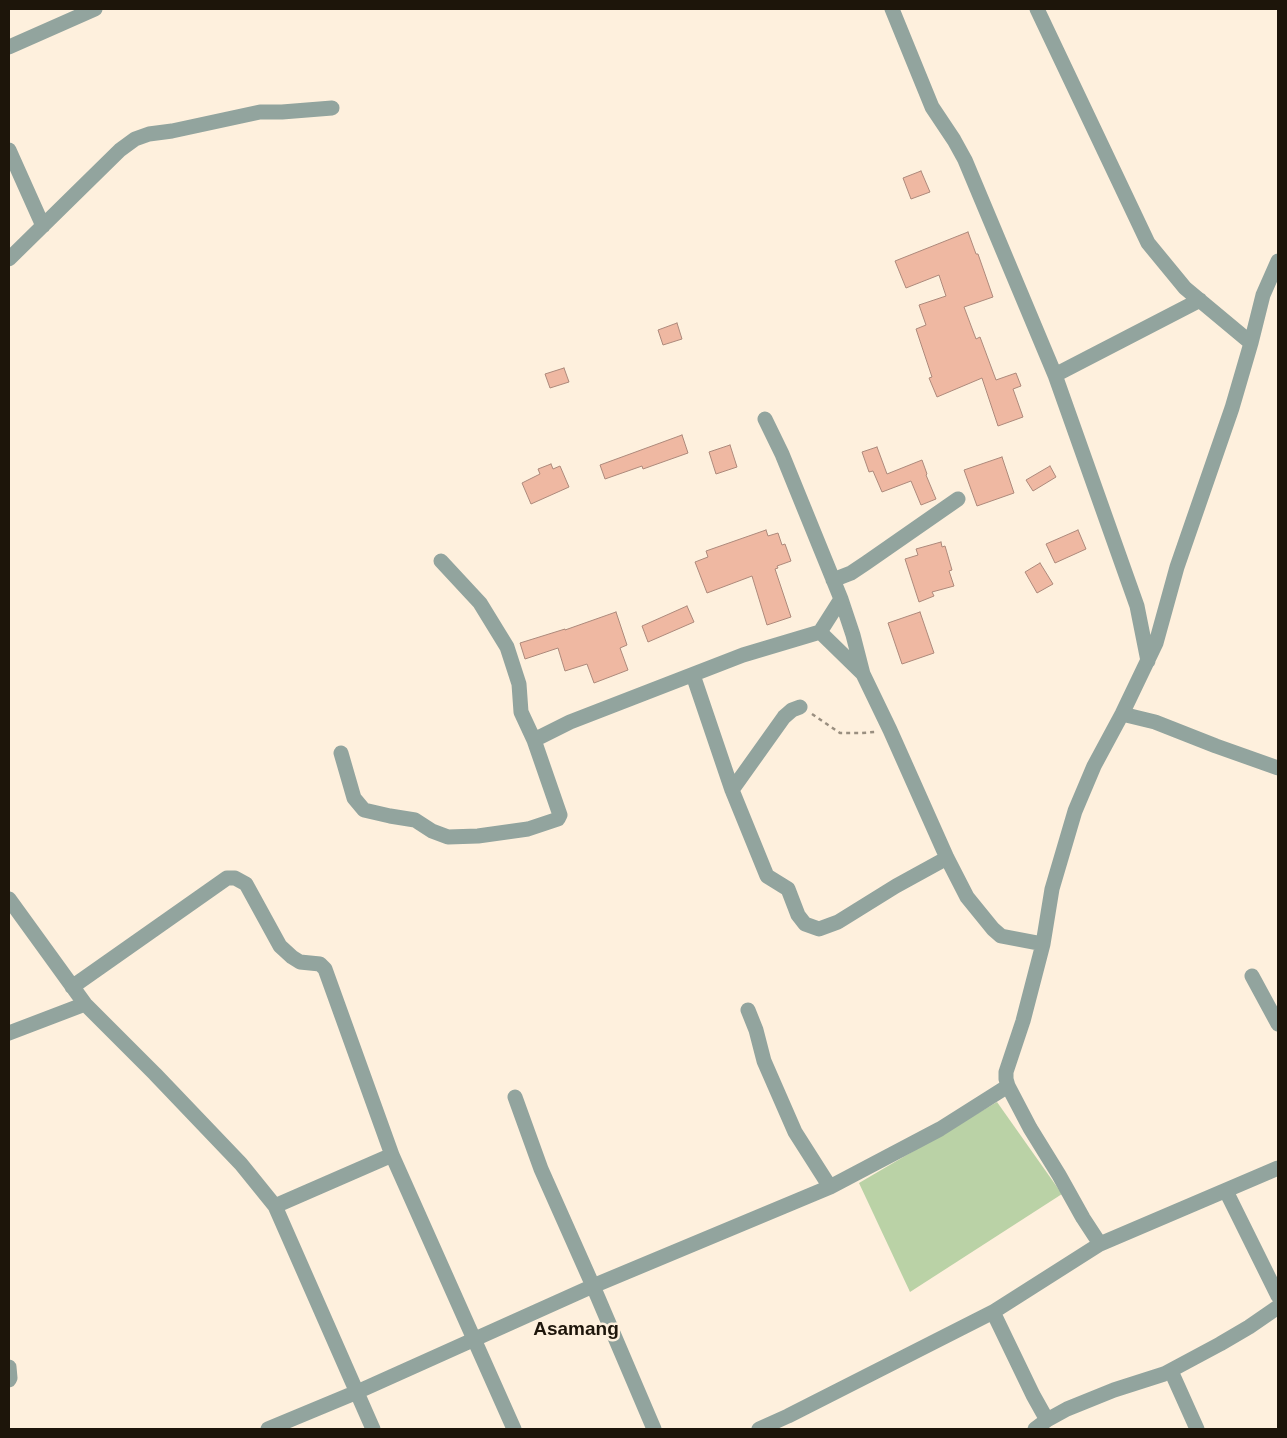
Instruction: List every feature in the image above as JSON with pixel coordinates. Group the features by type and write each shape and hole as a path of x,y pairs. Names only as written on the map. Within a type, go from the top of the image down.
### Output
{"street":[{"path":"9,47 95,9"},
{"path":"892,9 932,107 965,160 1056,375 1137,606 1148,661"},
{"path":"1037,9 1148,243 1185,288 1251,343"},
{"path":"9,259 134,138 260,112 332,108"},
{"path":"9,150 43,226"},
{"path":"1100,1244 1030,1128 1008,1086 1006,1072 1023,1021 1043,944 1052,889 1075,811 1094,766 1122,714 1156,643 1180,559 1217,454 1251,343 1263,295 1278,261"},
{"path":"1056,375 1200,300"},
{"path":"764,419 782,454 841,599 863,674 967,898 1001,936 1043,944"},
{"path":"833,580 851,573 958,499"},
{"path":"340,753 354,798 364,810 415,820 448,837 478,836 528,828 558,819 560,815 534,740 520,712 519,684 507,647 480,603 441,561"},
{"path":"534,740 570,722 743,655 820,632 841,599"},
{"path":"820,632 863,674"},
{"path":"693,675 732,790 767,876 788,889 798,915 805,924 818,929 838,922 896,886 947,858"},
{"path":"732,790 784,717 792,710 800,707"},
{"path":"1122,714 1155,722 1278,768"},
{"path":"72,987 227,878 236,878 246,884 280,946 300,962 320,964 325,969 392,1155 514,1429"},
{"path":"9,899 85,1004 242,1164 276,1206 373,1429"},
{"path":"1252,976 1278,1024"},
{"path":"9,1033 85,1004"},
{"path":"748,1010 756,1030 764,1061 796,1132 830,1187"},
{"path":"268,1429 357,1392 593,1286 830,1187 940,1129 1008,1086"},
{"path":"515,1097 541,1169 654,1429"},
{"path":"276,1206 392,1155"},
{"path":"759,1429 792,1423 993,1312 1100,1244 1278,1168"},
{"path":"1226,1191 1278,1296"},
{"path":"993,1312 1033,1395 1041,1425 1067,1409 1114,1390 1171,1371 1249,1327 1278,1307"},
{"path":"9,1367 9,1380"},
{"path":"1171,1371 1197,1429"}],"path":[{"path":"800,707 808,709 811,714 840,733 890,730"}],"green space":[{"path":"997,1102 1062,1194 910,1292 859,1183"}],"building":[{"path":"921,171 930,192 911,199 903,178"},
{"path":"968,232 993,297 964,307 976,339 980,337 996,380 1016,373 1021,386 1013,389 1023,417 998,426 982,378 937,397 929,378 932,377 916,329 926,325 919,305 946,296 939,275 906,288 895,261"},
{"path":"677,323 682,339 663,345 658,330"},
{"path":"564,368 569,382 550,388 545,374"},
{"path":"682,435 688,453 643,469 642,466 605,479 600,465"},
{"path":"730,445 737,467 716,474 709,452"},
{"path":"877,447 887,474 922,460 936,499 921,505 911,481 882,492 873,471 869,472 862,452"},
{"path":"1002,457 1014,493 977,506 964,470"},
{"path":"551,464 553,469 560,466 569,487 531,504 522,483 540,474 538,469"},
{"path":"1050,466 1056,477 1033,491 1026,480"},
{"path":"766,530 768,536 778,533 782,545 785,544 791,561 777,566 778,568 775,569 791,617 767,625 752,576 707,593 695,562 708,557 706,551"},
{"path":"1078,530 1086,549 1055,563 1046,544"},
{"path":"941,542 942,547 945,546 952,570 949,571 954,586 932,592 934,596 919,602 905,559 918,555 916,549"},
{"path":"1040,563 1053,584 1037,593 1025,572"},
{"path":"687,606 694,622 648,642 642,626"},
{"path":"616,612 627,645 620,648 628,670 594,683 587,664 565,671 558,648 525,659 520,643"},
{"path":"920,612 934,653 902,664 888,623"}],"district":[{"name":"Asamang","path":"576,1330"}]}
